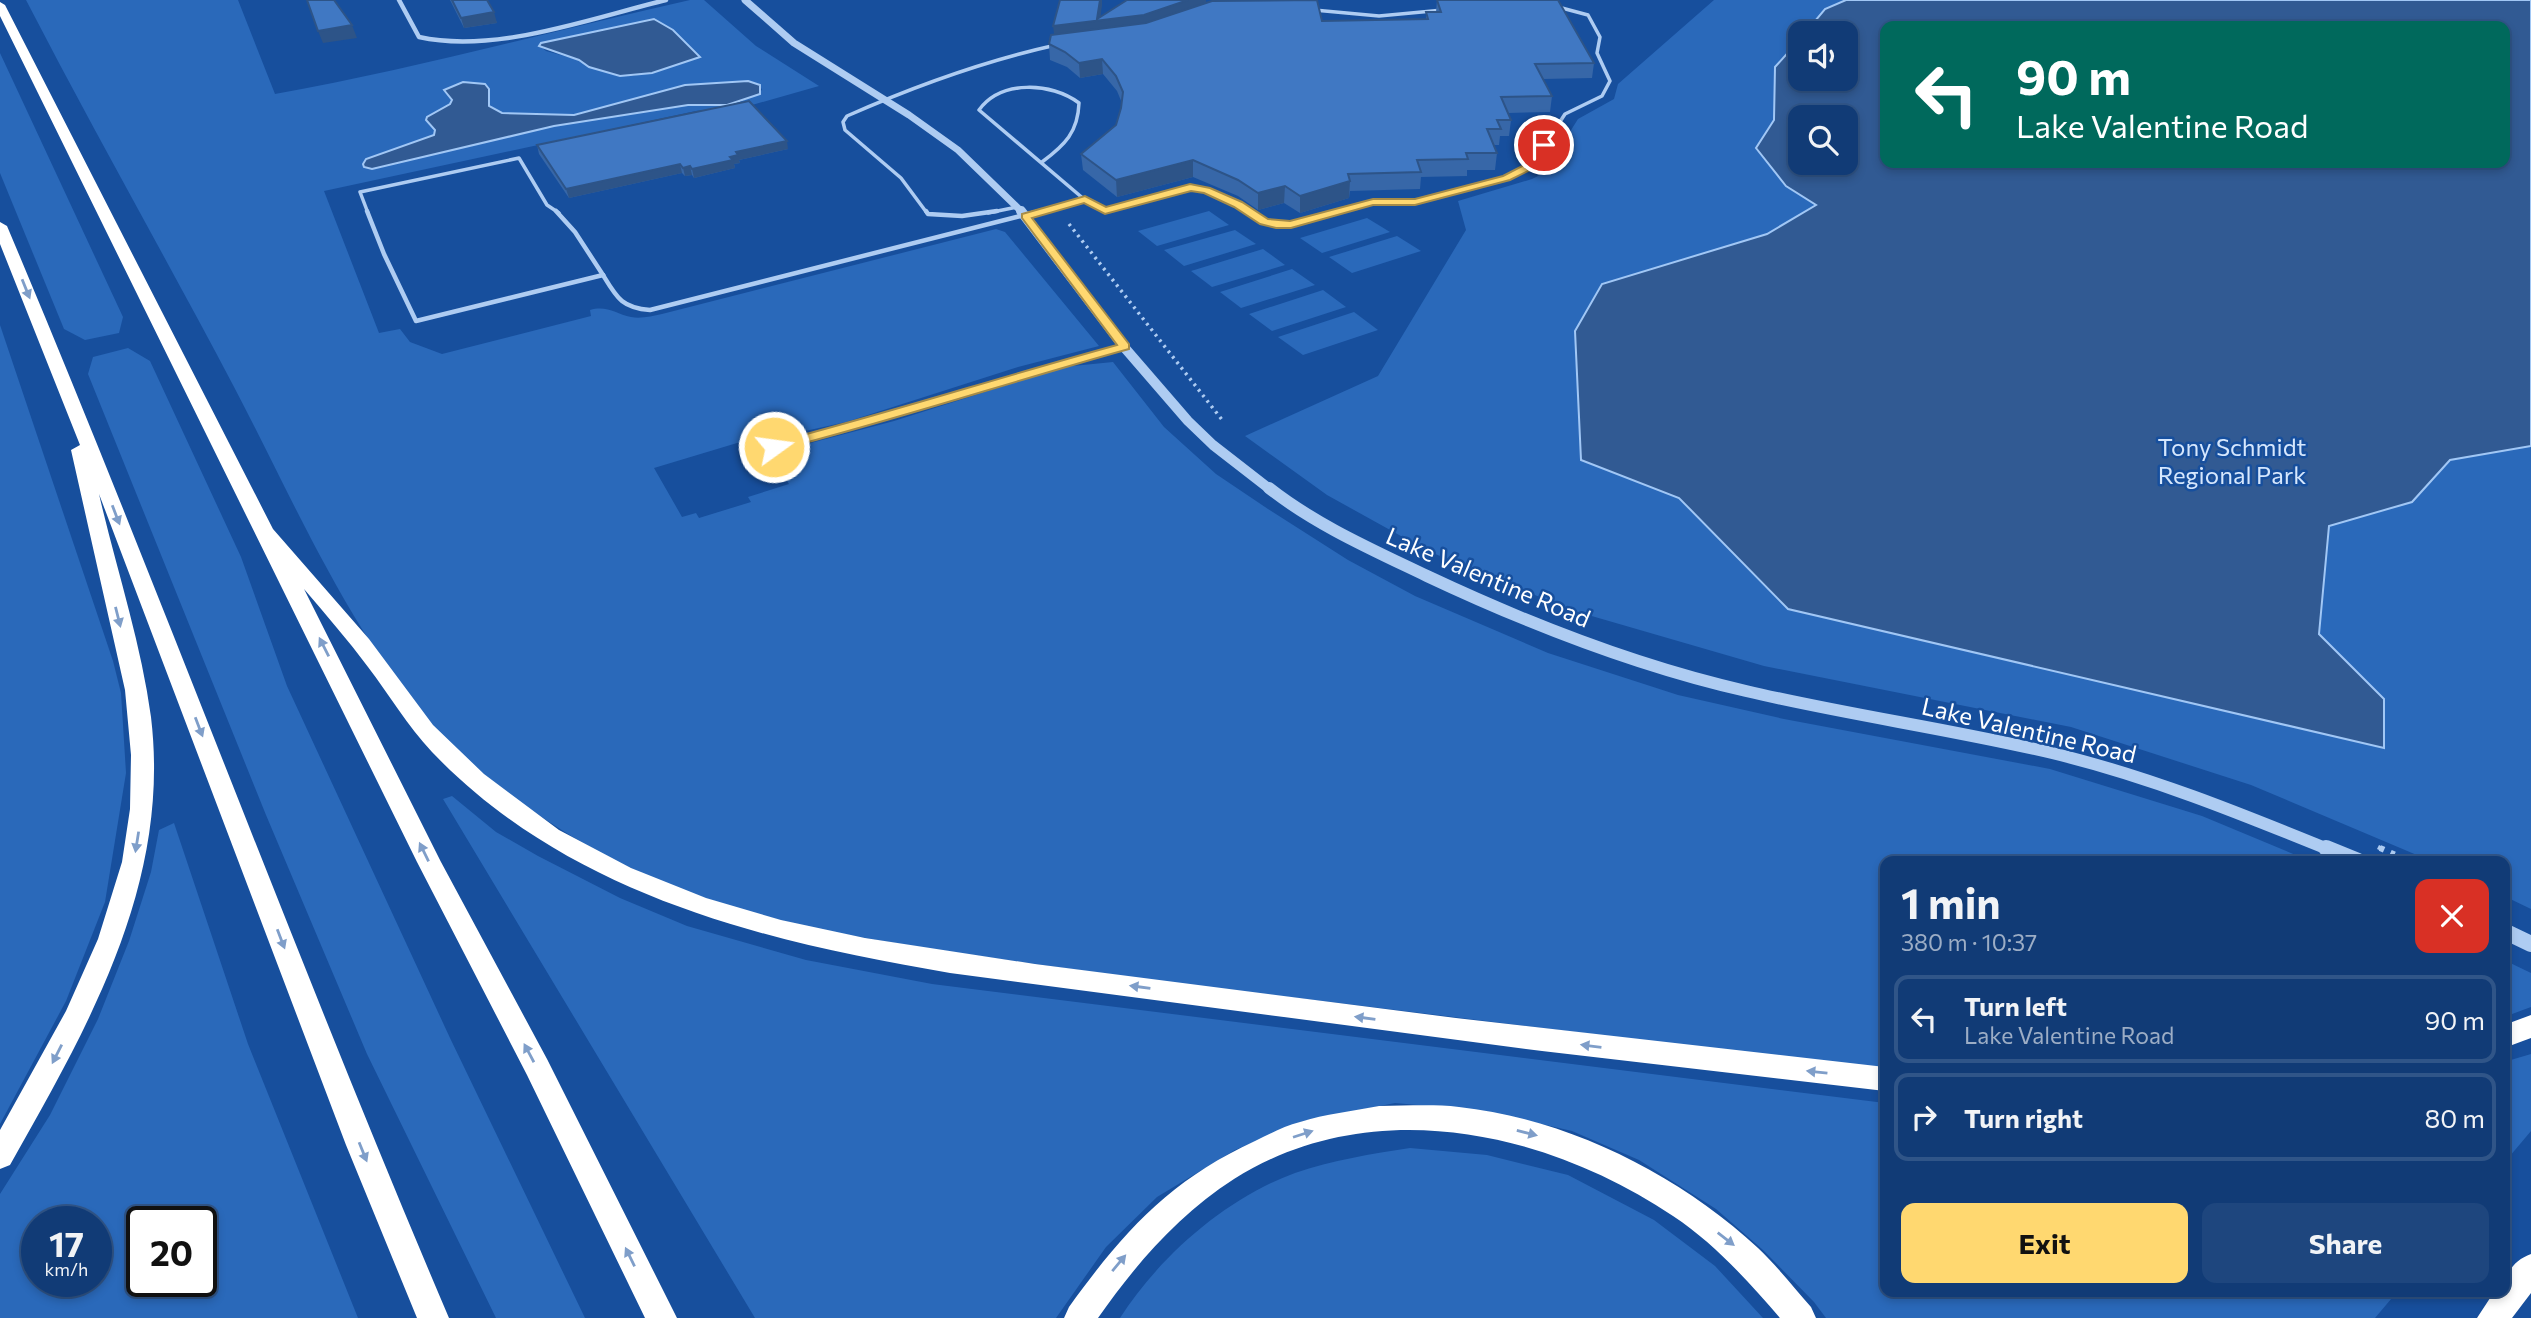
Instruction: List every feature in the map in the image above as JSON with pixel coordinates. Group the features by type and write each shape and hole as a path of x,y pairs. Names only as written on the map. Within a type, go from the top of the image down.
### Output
{"highway":[{"path":"0,5 429,862 537,1067 661,1318"},
{"path":"0,226 65,383 360,1145 433,1318"},
{"path":"0,1156 46,1076 92,980 125,894 140,823 140,718 65,383"},
{"path":"265,531 375,662 408,710 472,778 554,838 628,876 694,904 823,939 969,965 1424,1026 1880,1078"},
{"path":"2510,1035 2531,1026"},
{"path":"1080,1318 1113,1270 1148,1229 1188,1194 1228,1167 1267,1147 1309,1132 1396,1118 1490,1123 1547,1138 1596,1157 1645,1182 1689,1210 1730,1242 1783,1295 1800,1318"},
{"path":"2510,1296 2531,1268"},
{"path":"2493,1318 2509,1297"}],"street":[{"path":"399,0 419,37 454,44 496,39 666,0"},
{"name":"Lake Valentine Road","path":"745,0 794,43 886,100 958,150 1026,216 1124,347 1188,421 1213,445 1283,499 1363,546 1507,614 1635,660 1744,691 2037,750 2119,771 2211,802 2346,856"},
{"path":"2510,933 2531,944"}],"lane":[{"path":"1042,162 1073,136 1079,122 1079,103 1072,95 1052,88 1028,88 1001,93 982,104 979,110 983,115 1085,200 1105,211 1190,188 1199,188 1238,204 1264,222 1291,225 1373,202 1415,202 1507,178 1532,165 1565,114 1602,96 1610,81 1597,53 1600,37 1588,15 1560,7 1547,8"},
{"path":"1309,10 1379,16 1450,10"},
{"path":"1017,206 978,216 953,218 928,214 919,198 882,159 845,130 843,122 847,116 910,88 1015,54 1068,44"},
{"path":"603,275 416,321 384,254 360,191 519,158 547,205 560,214 575,232 623,304 633,309 662,309 1085,200"},
{"path":"774,447 880,420 984,385 1124,347"}],"path":[{"path":"1066,220 1224,423"},
{"path":"2375,846 2398,856"}],"green space":[{"path":"26,0 238,0 275,94 431,61 690,0 704,0 756,46 819,86 752,105 696,111 324,191 379,333 400,329 410,342 442,354 591,316 590,310 606,309 635,318 654,316 996,229 1005,232 1099,346 1018,367 846,422 760,441 757,437 654,468 682,517 696,513 699,518 751,502 748,497 789,484 769,454 894,421 1063,367 1113,362 1164,427 1216,474 1268,509 1348,560 1415,596 1548,653 1678,695 1784,719 2050,769 2202,816 2298,856 1880,856 1880,1068 1107,974 808,927 693,894 638,871 582,842 527,807 464,758 412,701 354,615 303,523 233,385","holes":["654,19 673,30 700,57 633,76 589,67 579,60 546,51 540,46 542,43","748,81 760,85 762,90 741,102 727,105 688,105 554,126 372,169 434,135 435,130 427,117 450,104 452,100 444,91 489,89 489,106 501,113 574,115 685,85"]},
{"name":"Tony Schmidt Regional Park","path":"1714,0 2531,0 2531,909 2510,899 2510,856 2419,856 2251,785 2071,727 1764,666 1571,610 1428,551 1327,495 1245,436 1378,376 1466,230 1458,201 1544,173 1578,119 1614,99 1618,84"},
{"path":"0,53 123,317 119,333 85,340 64,329 0,173"},
{"path":"1209,211 1229,225 1157,246 1138,231"},
{"path":"1367,218 1390,232 1322,253 1300,238"},
{"path":"1235,230 1256,244 1184,266 1164,250"},
{"path":"1397,236 1421,251 1352,273 1329,257"},
{"path":"1263,249 1285,265 1212,287 1191,271"},
{"path":"1292,269 1315,285 1241,308 1220,292"},
{"path":"1323,290 1346,307 1272,331 1249,314"},
{"path":"1354,312 1378,330 1303,355 1278,337"},
{"path":"0,325 113,661 121,693 126,773 105,902 66,1001 0,1124"},
{"path":"128,348 150,361 241,557 287,686 450,1038 585,1318 496,1318 367,1054 266,815 88,374 93,357"},
{"path":"452,796 496,832 620,898 687,926 806,960 932,984 1880,1102 1880,1297 2393,1297 2375,1318 1826,1318 1763,1250 1716,1209 1639,1160 1572,1131 1485,1111 1395,1103 1303,1121 1235,1150 1157,1197 1106,1247 1056,1318 755,1318 443,799"},
{"path":"174,823 248,1044 358,1318 0,1318 0,1194 50,1115 98,1019 129,941 151,872 159,830"},
{"path":"2510,963 2531,973 2531,1007 2510,1015"},
{"path":"2531,1054 2531,1131 2510,1156 2510,1060"},
{"path":"1410,1148 1487,1155 1568,1175 1654,1220 1715,1266 1763,1318 1120,1318 1154,1273 1174,1252 1196,1232 1244,1198 1269,1184 1309,1168"}],"shaded area":[{"name":"Tony Schmidt Regional Park","path":"1846,0 2531,0 2531,446 2450,460 2412,502 2329,526 2319,634 2384,699 2384,748 1788,609 1679,498 1581,460 1575,331 1602,284 1767,234 1816,205 1786,186 1756,148 1774,120 1775,67 1788,52 1788,91 1858,91 1858,21 1815,21 1825,9"},
{"path":"654,19 673,30 700,57 652,73 620,76 589,67 579,60 539,46 541,43"},
{"path":"748,81 760,85 760,94 727,105 688,105 554,126 372,169 364,167 363,164 366,159 434,135 435,130 426,120 427,117 450,104 452,100 444,90 463,82 485,84 489,89 489,106 502,113 574,115 685,85"}],"building":[{"path":"307,0 334,0 352,25 318,31"},
{"path":"452,0 487,0 494,12 461,18"},
{"path":"1060,0 1100,0 1097,19 1127,0 1188,0 1144,15 1053,26"},
{"path":"1317,0 1322,21 1428,19 1426,12 1441,12 1437,0 1558,0 1594,63 1535,64 1552,96 1501,97 1511,120 1497,120 1501,129 1487,129 1497,153 1466,153 1468,159 1417,160 1421,172 1348,174 1350,181 1300,196 1285,186 1258,193 1238,180 1193,160 1116,180 1081,154 1116,125 1123,92 1116,76 1102,59 1079,63 1049,44 1051,35 1146,23 1212,1"},
{"path":"749,101 787,141 736,152 738,155 730,157 733,160 692,169 690,166 683,168 680,164 566,189 537,145"}],"route":[{"path":"774,447 880,420 984,385 1124,347 1026,216 1085,200 1105,211 1190,188 1199,188 1238,204 1264,222 1291,225 1352,206 1373,202 1415,202 1507,178 1532,165 1544,145"}]}
